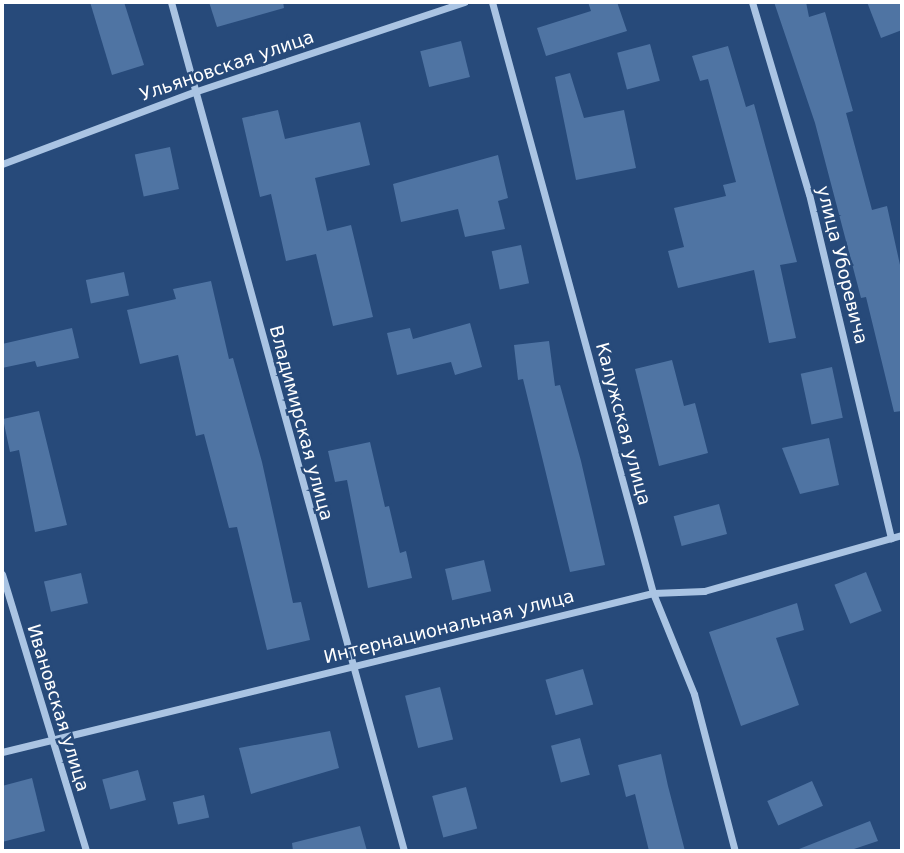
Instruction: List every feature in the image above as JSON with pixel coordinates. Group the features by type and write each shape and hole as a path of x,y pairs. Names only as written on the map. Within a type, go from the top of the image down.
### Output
{"street":[{"name":"Владимирская улица","path":"171,2 404,851"},
{"name":"Ульяновская улица","path":"2,164 194,92 464,2"},
{"name":"Калужская улица","path":"492,2 653,593 694,694 735,851"},
{"name":"улица Уборевича","path":"752,2 809,194 891,538"},
{"name":"Интернациональная улица","path":"2,752 653,593 704,591 902,535"},
{"name":"Ивановская улица","path":"2,574 50,741 86,851"}],"building":[{"path":"90,2 124,2 144,65 112,75"},
{"path":"209,2 283,2 284,8 217,27"},
{"path":"588,2 617,2 627,31 546,56 537,28 591,11"},
{"path":"774,2 806,2 809,17 825,12 853,111 846,113 872,210 887,206 902,274 902,411 894,412 866,297 861,298 815,123"},
{"path":"867,2 902,2 902,30 881,38"},
{"path":"461,41 470,77 429,87 420,51"},
{"path":"650,44 660,81 627,90 617,53"},
{"path":"728,46 746,107 754,104 797,262 780,265 796,338 769,343 754,270 678,288 668,251 684,247 674,208 726,196 723,185 736,182 708,79 700,81 692,56"},
{"path":"570,73 584,118 624,110 636,168 576,180 555,77"},
{"path":"278,110 285,139 360,122 370,165 315,178 327,231 351,225 373,317 333,326 316,254 286,261 271,194 260,197 242,118"},
{"path":"170,147 179,189 144,197 135,154"},
{"path":"498,155 508,198 498,201 505,229 465,237 458,209 401,222 393,184"},
{"path":"521,245 529,283 500,289 492,251"},
{"path":"124,272 129,295 91,304 86,280"},
{"path":"211,281 229,359 233,358 262,462 293,603 301,602 310,640 267,650 237,527 229,528 204,434 196,436 178,355 140,364 127,310 176,299 173,289"},
{"path":"470,323 482,367 455,375 451,362 397,375 387,333 410,328 413,339"},
{"path":"72,328 79,358 37,367 35,361 2,368 2,344"},
{"path":"549,341 555,386 560,385 605,565 570,572 523,379 518,380 514,345"},
{"path":"672,360 684,406 695,403 708,453 659,466 635,369"},
{"path":"832,367 843,418 812,425 801,374"},
{"path":"39,411 67,525 35,532 19,450 10,452 3,419"},
{"path":"829,438 839,485 800,494 782,448"},
{"path":"370,442 385,507 389,506 400,553 406,551 412,578 368,588 347,480 335,482 328,451"},
{"path":"719,504 727,534 682,546 674,516"},
{"path":"484,560 491,591 452,600 445,569"},
{"path":"866,572 882,611 850,624 834,585"},
{"path":"81,573 88,603 51,612 44,582"},
{"path":"797,603 804,630 776,638 799,705 741,726 709,632"},
{"path":"583,669 593,705 556,715 546,680"},
{"path":"440,687 453,739 418,748 405,696"},
{"path":"330,731 339,768 251,794 239,748"},
{"path":"580,738 590,775 561,782 551,746"},
{"path":"661,754 685,851 649,851 635,794 626,797 618,765"},
{"path":"138,770 146,800 110,810 102,780"},
{"path":"32,778 45,831 2,842 2,786"},
{"path":"812,781 823,806 778,826 767,801"},
{"path":"466,787 477,829 443,838 432,796"},
{"path":"204,795 209,817 178,825 173,802"},
{"path":"870,821 878,841 848,851 794,851"},
{"path":"360,826 367,851 293,851 292,843"}]}
